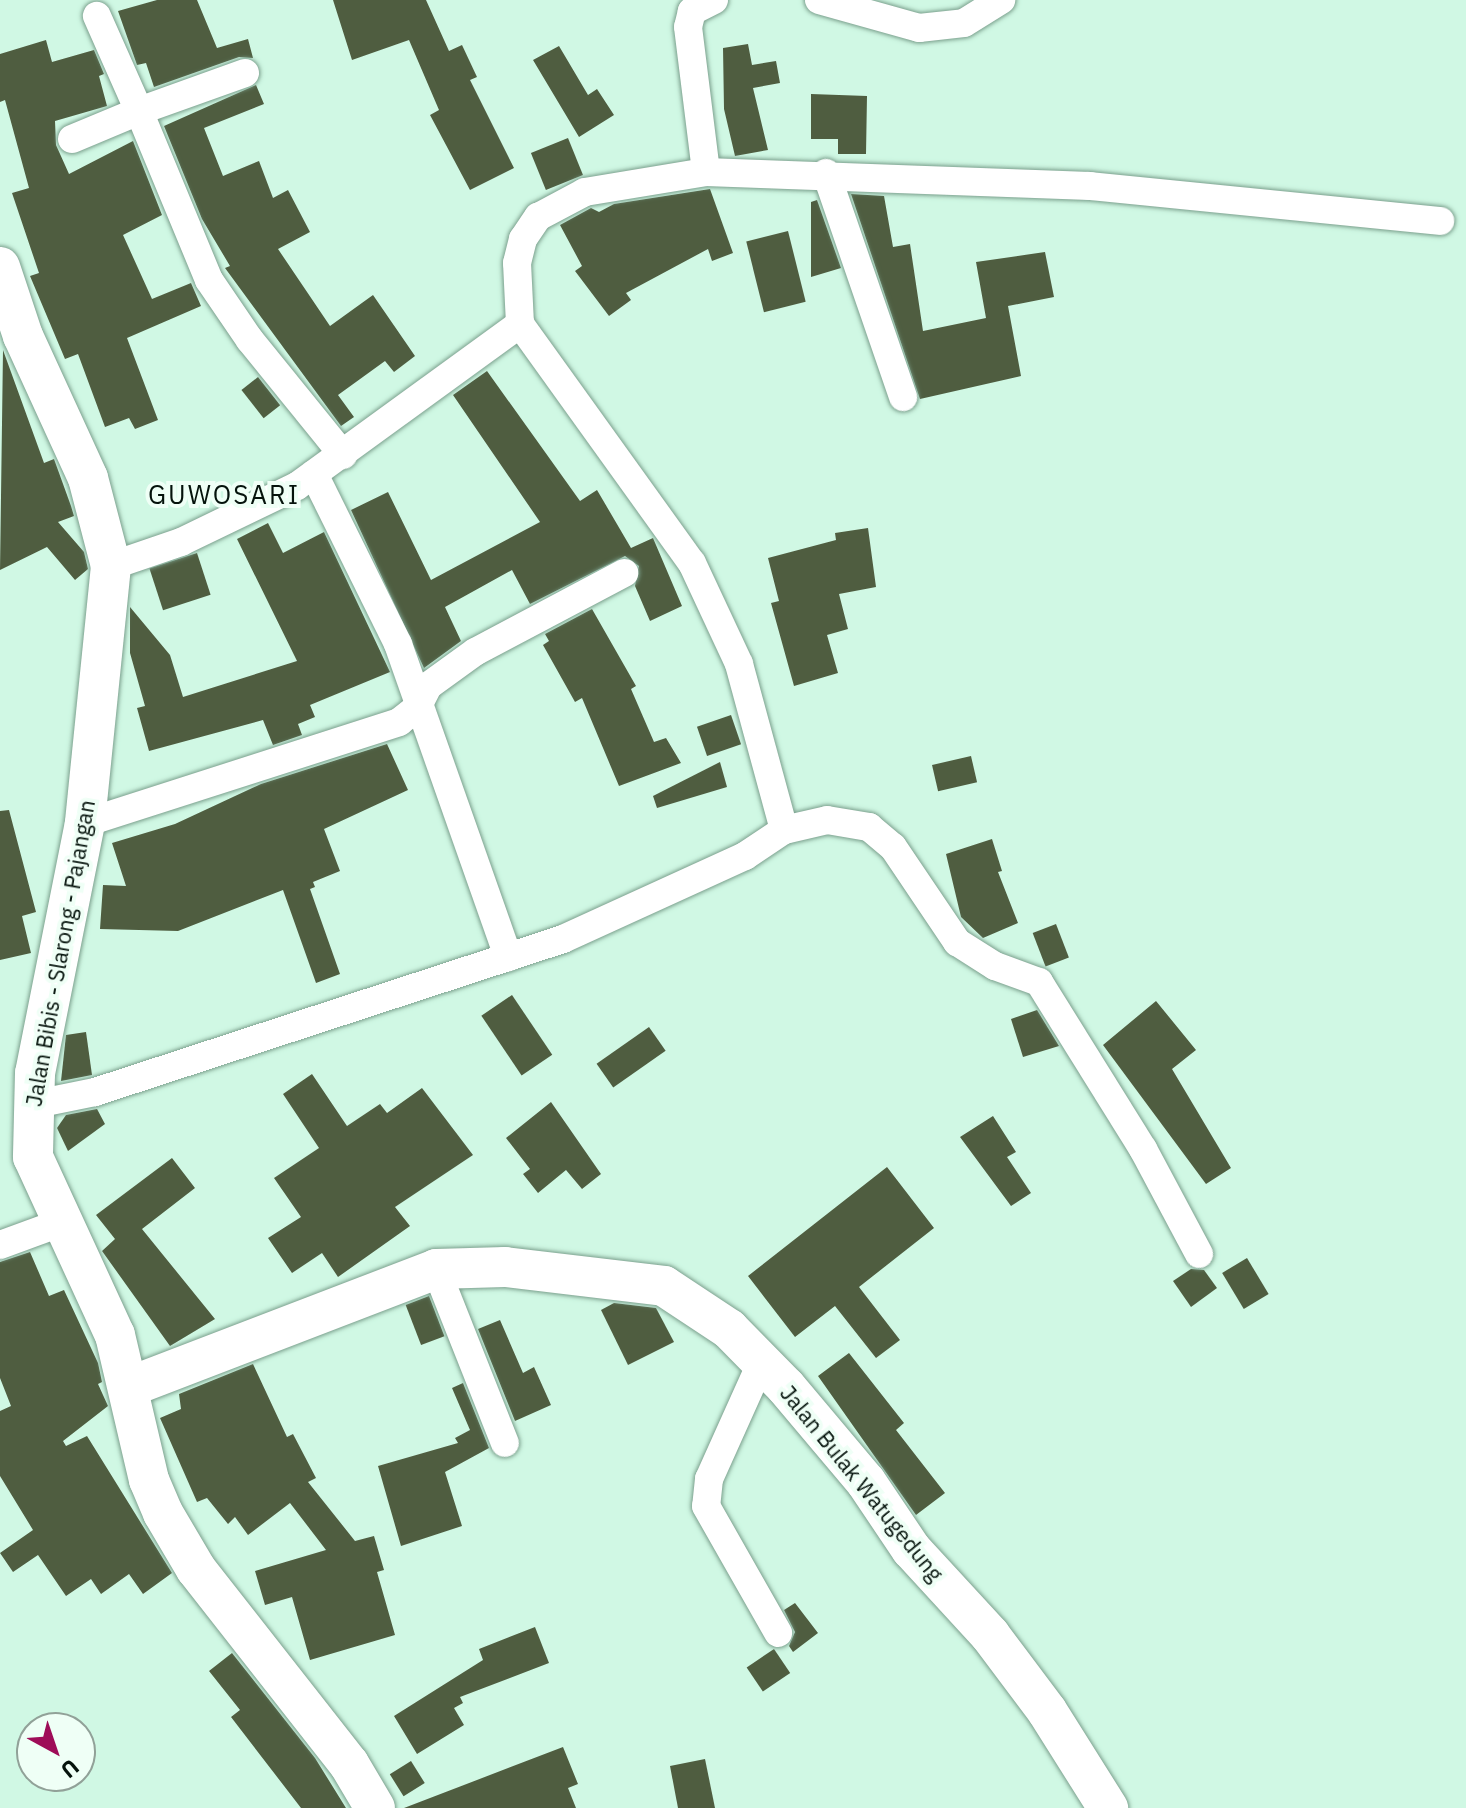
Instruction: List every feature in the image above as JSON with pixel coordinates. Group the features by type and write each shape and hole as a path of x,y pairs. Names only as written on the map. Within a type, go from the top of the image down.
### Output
{"main road":[{"name":"Jalan Bibis - Slarong - Pajangan","path":"0,267 23,336 88,478 111,566 85,823 31,1105 33,1157 101,1299 129,1387 149,1480 179,1544 349,1764 375,1808"},
{"name":"Jalan Bulak Watugedung","path":"129,1387 436,1269 505,1267 664,1286 729,1329 762,1361 866,1482 911,1549 990,1635 1047,1711 1108,1808"}],"street":[{"path":"706,172 688,27 699,3 714,0"},
{"path":"819,0 919,28 964,23 1001,0"},
{"path":"97,16 209,280 250,340 343,455"},
{"path":"72,139 245,73"},
{"path":"784,830 739,664 692,563 520,324 517,263 523,239 538,217 585,192 706,172 826,173 1090,186 1440,221"},
{"path":"826,173 903,397"},
{"path":"111,566 221,524 314,474 520,324"},
{"path":"314,474 398,644 417,708 508,957"},
{"path":"85,823 399,722 417,708 428,686 475,652 624,573"},
{"path":"31,1105 95,1092 563,939 745,856 784,830 827,820 869,827 893,847 957,942 995,966 1039,982 1143,1149 1199,1254"},
{"path":"0,1245 63,1222"},
{"path":"436,1269 505,1443"},
{"path":"762,1361 709,1479 706,1506 778,1633"}],"building":[{"path":"157,0 197,0 217,48 248,39 253,58 239,57 154,87 146,63 137,65 118,11"},
{"path":"333,0 426,0 449,51 462,45 477,77 470,80 514,168 470,190 430,115 439,110 409,40 352,60"},
{"path":"46,40 52,62 94,50 104,74 99,76 107,106 55,121 56,145 69,174 133,141 162,215 123,235 152,299 191,283 201,306 127,338 158,420 135,429 129,418 105,427 78,354 65,359 30,276 39,273 12,193 29,188 5,100 0,102 0,54"},
{"path":"748,44 752,65 776,61 780,83 753,88 768,150 735,156 724,109 723,48"},
{"path":"559,46 588,95 597,89 614,115 579,137 533,60"},
{"path":"256,85 264,104 204,128 223,176 259,161 273,198 288,190 310,232 278,249 330,326 373,295 415,356 394,372 385,361 338,395 354,417 341,426 225,268 230,266 202,219 164,126"},
{"path":"811,94 867,96 866,154 838,154 838,139 811,139"},
{"path":"568,138 583,175 546,190 531,153"},
{"path":"710,189 733,253 712,261 708,249 626,293 631,300 609,316 575,271 582,266 560,225 591,208 599,212 614,204"},
{"path":"851,194 884,196 893,247 910,244 923,331 986,318 976,262 1045,252 1054,297 1008,306 1021,376 920,399"},
{"path":"817,200 841,268 811,277 811,202"},
{"path":"788,231 806,302 764,312 746,241"},
{"path":"3,350 44,463 54,459 71,506 74,516 58,522 84,552 88,569 75,580 47,547 0,570"},
{"path":"487,371 580,501 597,490 631,548 653,538 682,606 650,621 635,586 639,566 625,556 530,604 512,570 445,607 461,641 424,668 351,510 388,492 431,580 540,522 453,395"},
{"path":"258,377 280,405 264,418 241,390"},
{"path":"268,523 283,553 324,532 390,672 310,705 315,717 298,724 302,735 273,745 263,720 149,751 137,708 145,706 130,653 130,607 170,655 183,697 297,661 237,539"},
{"path":"868,528 876,587 839,594 848,629 827,635 838,673 794,686 771,603 779,601 768,558 836,540 835,533"},
{"path":"197,553 211,595 163,610 149,568"},
{"path":"592,609 636,686 631,689 654,742 666,738 681,763 619,786 582,698 575,702 543,645 549,641 545,634"},
{"path":"731,715 741,744 707,756 697,727"},
{"path":"387,744 408,790 324,829 340,871 313,882 315,887 310,889 340,974 316,983 283,890 178,931 100,929 103,885 126,886 112,843 175,824 261,784"},
{"path":"971,756 977,782 938,791 932,765"},
{"path":"720,762 727,787 657,808 653,796"},
{"path":"9,810 36,912 22,916 31,953 0,960 0,811"},
{"path":"992,839 1002,871 998,872 1018,923 983,938 961,917 946,854"},
{"path":"1056,924 1069,958 1046,967 1033,933"},
{"path":"512,995 552,1055 522,1075 481,1016"},
{"path":"1156,1001 1196,1050 1172,1069 1231,1168 1206,1184 1103,1045"},
{"path":"1037,1010 1059,1046 1023,1057 1011,1019"},
{"path":"649,1027 666,1051 613,1087 597,1064"},
{"path":"86,1032 92,1075 61,1081 66,1035"},
{"path":"312,1074 347,1126 380,1104 387,1113 422,1088 473,1155 395,1207 410,1226 338,1277 322,1253 292,1273 268,1238 301,1217 274,1178 319,1148 283,1094"},
{"path":"551,1102 601,1174 582,1189 566,1170 538,1193 523,1174 530,1169 506,1138"},
{"path":"97,1109 105,1124 68,1151 57,1128 66,1115"},
{"path":"993,1116 1016,1152 1007,1157 1031,1193 1011,1206 960,1137"},
{"path":"172,1158 195,1188 142,1229 215,1319 170,1346 102,1251 115,1239 96,1215"},
{"path":"887,1167 934,1228 859,1287 900,1340 876,1358 835,1306 795,1337 748,1276"},
{"path":"30,1252 49,1296 64,1290 98,1363 102,1382 98,1384 108,1406 63,1441 66,1446 87,1436 172,1573 143,1594 129,1574 101,1594 91,1579 66,1596 38,1555 13,1572 0,1553 33,1530 0,1476 0,1411 11,1406 0,1378 0,1262"},
{"path":"1247,1258 1269,1294 1244,1309 1222,1273"},
{"path":"1191,1269 1204,1270 1217,1288 1191,1307 1173,1281"},
{"path":"429,1296 444,1336 421,1345 406,1305"},
{"path":"614,1303 656,1308 674,1342 628,1365 601,1310"},
{"path":"500,1320 523,1373 534,1367 551,1405 515,1421 478,1329"},
{"path":"849,1353 904,1423 896,1430 945,1493 916,1515 818,1376"},
{"path":"253,1364 287,1437 293,1434 316,1478 308,1482 355,1541 374,1536 384,1570 377,1572 395,1635 310,1660 292,1597 265,1605 255,1571 326,1550 290,1503 248,1535 235,1517 228,1524 207,1498 197,1502 160,1418 181,1409 179,1394"},
{"path":"463,1383 489,1448 445,1472 462,1526 401,1546 378,1466 458,1443 455,1438 470,1430 452,1388"},
{"path":"795,1603 818,1633 793,1652 789,1646 795,1632 784,1610"},
{"path":"535,1627 549,1663 460,1697 463,1703 454,1708 464,1725 417,1754 394,1716 483,1660 479,1649"},
{"path":"774,1649 790,1673 763,1691 747,1667"},
{"path":"232,1653 315,1758 346,1808 301,1808 231,1717 240,1710 209,1671"},
{"path":"563,1747 578,1784 568,1788 576,1808 404,1808"},
{"path":"705,1759 715,1808 678,1808 670,1766"},
{"path":"411,1761 425,1783 404,1796 390,1774"}],"district":[{"name":"GUWOSARI","path":"224,495"}]}
